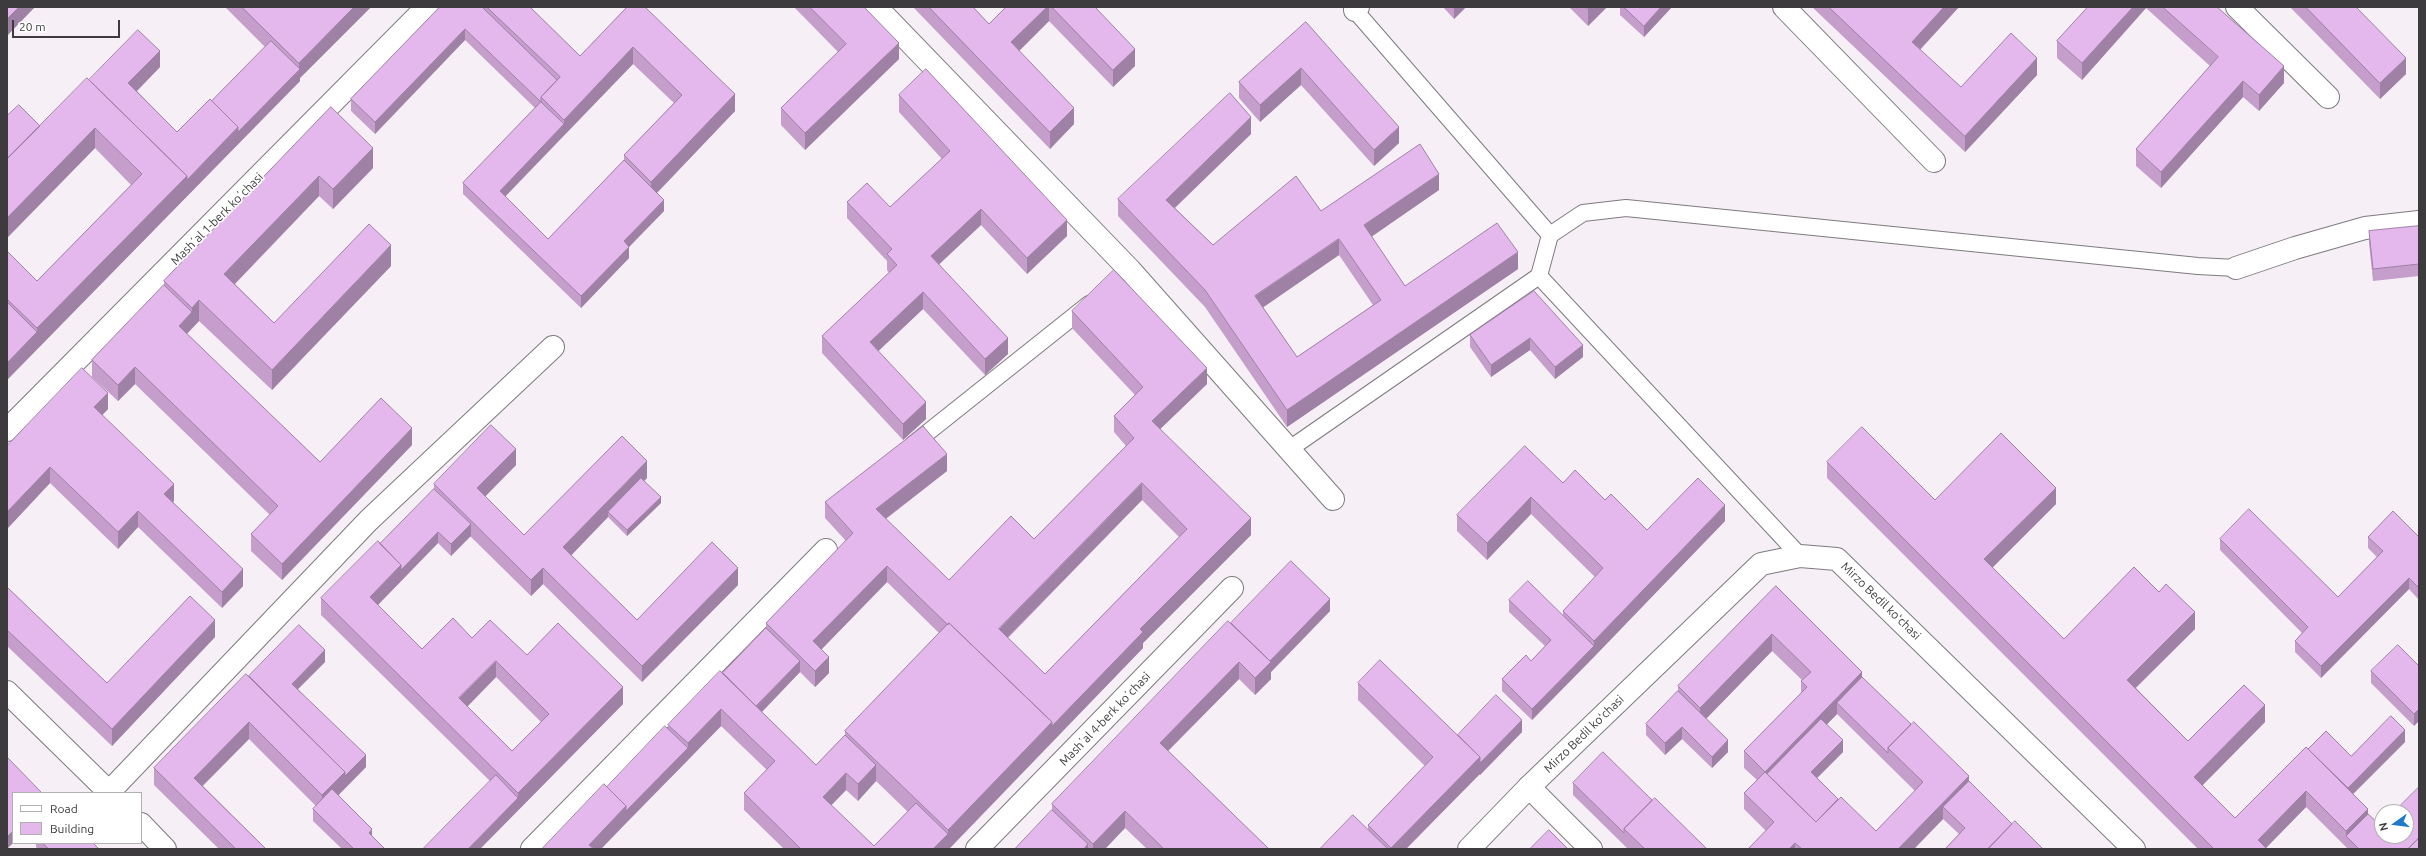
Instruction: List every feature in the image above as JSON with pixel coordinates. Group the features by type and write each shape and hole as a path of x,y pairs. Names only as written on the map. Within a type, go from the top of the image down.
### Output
{"street":[{"name":"Mashʼal 1-berk koʼchasi","path":"7,430 426,7"},
{"path":"876,7 1333,499"},
{"path":"1784,7 1934,161"},
{"path":"2237,7 2328,97"},
{"path":"2236,268 2294,248 2365,228 2419,222"},
{"path":"7,692 109,792 369,520 553,347"},
{"path":"532,849 826,550"},
{"name":"Mirzo Bedil koʻchasi","path":"1469,849 1529,787 1761,564 1800,556 1838,559 2134,849"},
{"name":"Mashʼal 4-berk koʼchasi","path":"977,849 1232,588"},
{"path":"1529,787 1591,849"},
{"path":"142,825 165,849"}],"lane":[{"path":"1355,8 1550,234"},
{"path":"1288,450 1539,276 1550,234 1583,213 1626,208 2175,264 2236,268"},
{"path":"1539,276 1800,556"},
{"path":"898,456 1100,294"}],"building":[{"path":"7,7 19,7 7,19"},
{"path":"242,7 354,7 299,63"},
{"path":"440,7 482,7 557,80 541,97 541,102 465,29 375,122 351,99"},
{"path":"487,7 530,7 580,56 627,7 645,7 735,94 651,182 624,155 682,95 633,47 564,120 541,97 560,77"},
{"path":"810,7 864,7 899,43 805,133 781,108 846,44"},
{"path":"929,7 973,7 989,24 1006,7 1047,7 1011,42 1074,108 1050,132"},
{"path":"1052,7 1095,7 1135,49 1113,70"},
{"path":"1624,7 1661,7 1644,26"},
{"path":"1829,7 1944,7 1912,42 1961,87 2011,33 2037,58 1965,136"},
{"path":"2088,7 2133,7 2082,63 2057,41"},
{"path":"2163,7 2217,7 2284,66 2259,95 2243,81 2161,172 2136,149 2218,57"},
{"path":"2306,7 2356,7 2406,58 2380,83"},
{"path":"1306,22 1399,127 1374,150 1301,68 1260,105 1239,82"},
{"path":"138,30 160,51 128,83 177,132 210,99 238,127 187,180 187,176 89,80"},
{"path":"271,41 300,69 238,132 238,127 212,101"},
{"path":"926,69 1067,220 1027,258 981,209 931,256 1008,338 985,359 923,292 870,342 926,402 903,424 822,336 897,265 887,254 892,249 847,202 867,183 890,207 950,151 899,95"},
{"path":"87,78 187,176 37,328 7,299 7,251 37,281 142,174 95,128 7,218 7,159"},
{"path":"1230,93 1251,117 1166,200 1213,245 1296,176 1321,211 1420,144 1439,174 1364,225 1405,286 1497,223 1518,252 1287,410 1205,290 1118,199","holes":["1339,239 1381,300 1297,357 1255,296"]},
{"path":"541,102 564,124 500,191 548,239 624,160 664,200 624,241 629,247 581,296 463,183"},
{"path":"19,105 40,126 7,159 7,116"},
{"path":"331,107 373,148 333,189 319,176 224,274 274,323 369,224 391,245 272,370 199,300 192,308 164,281"},
{"path":"2419,226 2419,264 2373,269 2369,231"},
{"path":"1114,270 1207,368 1152,421 1251,518 1140,629 1143,632 1052,726 1052,722 887,566 813,641 829,657 815,671 766,623 853,533 825,502 923,426 947,454 876,509 949,580 1011,516 1034,539 1134,438 1114,416 1143,387 1072,311","holes":["1142,483 1187,529 1045,674 999,629"]},
{"path":"164,285 192,312 179,326 320,462 381,398 412,428 282,564 251,534 278,506 135,367 118,385 92,360"},
{"path":"1534,291 1583,345 1555,367 1530,338 1491,365 1470,335"},
{"path":"7,302 37,332 7,363"},
{"path":"82,368 108,393 94,407 174,484 164,494 243,569 222,592 138,511 118,532 50,467 7,512 7,446"},
{"path":"491,425 516,449 477,488 524,535 622,436 647,461 563,547 637,620 712,542 738,568 642,666 543,568 531,580 434,484"},
{"path":"1862,427 1935,500 2001,433 2056,488 1984,559 2064,639 2134,567 2159,592 2166,584 2195,612 2127,680 2188,741 2244,685 2265,705 2194,777 2235,818 2306,747 2368,809 2346,831 2306,791 2258,840 2267,849 2214,849 1827,462"},
{"path":"1525,446 1563,483 1575,470 1605,500 1611,494 1647,530 1698,478 1725,505 1594,641 1563,611 1603,568 1531,497 1487,543 1457,515"},
{"path":"641,478 661,497 627,530 608,512"},
{"path":"434,489 471,524 451,544 438,532 401,570 401,565 380,544"},
{"path":"2249,509 2338,597 2383,551 2368,537 2393,511 2419,537 2419,588 2409,578 2321,666 2295,641 2308,627 2220,539"},
{"path":"378,541 401,565 370,597 422,649 453,618 472,638 490,620 527,655 558,623 623,687 518,793 321,598","holes":["496,661 549,714 512,751 459,698"]},
{"path":"1291,561 1330,599 1270,661 1231,623"},
{"path":"1528,581 1594,646 1532,709 1502,679 1526,655 1531,661 1551,640 1509,600"},
{"path":"1776,586 1862,672 1765,772 1744,751 1807,687 1801,681 1811,672 1772,634 1700,708 1678,686"},
{"path":"7,587 107,683 190,596 215,620 112,729 7,630"},
{"path":"1228,621 1271,662 1255,678 1239,662 1160,743 1269,849 1164,849 1125,811 1093,844 1052,804"},
{"path":"949,623 1052,722 948,830 845,731"},
{"path":"299,625 325,650 292,684 366,755 345,776 345,772 249,676"},
{"path":"766,628 800,661 756,706 723,673"},
{"path":"2398,645 2419,666 2419,709 2414,714 2371,671"},
{"path":"1380,660 1480,757 1391,848 1368,825 1433,757 1358,683"},
{"path":"720,671 816,765 845,735 876,765 858,784 846,773 823,797 874,846 916,803 948,834 933,849 801,849 744,793 775,761 721,709 688,743 668,725"},
{"path":"246,674 345,772 322,795 249,722 194,778 266,849 236,849 154,768"},
{"path":"1862,677 1911,724 1888,748 1888,753 1837,703"},
{"path":"1678,691 1728,740 1712,757 1682,727 1665,743 1646,724"},
{"path":"1496,695 1522,720 1480,763 1480,757 1458,735"},
{"path":"2391,716 2405,730 2348,788 2308,749 2326,731 2351,756"},
{"path":"1821,719 1843,740 1811,772 1838,799 1816,822 1767,774"},
{"path":"1914,722 1969,776 1898,849 1802,849 1795,843 1789,849 1748,849 1774,822 1744,793 1765,772 1816,822 1841,797 1876,831 1923,782 1888,748"},
{"path":"665,726 688,748 626,811 626,806 607,787"},
{"path":"1603,752 1652,800 1624,829 1624,833 1573,783"},
{"path":"7,757 41,792 12,792 12,832 7,837"},
{"path":"496,775 518,798 468,849 423,849"},
{"path":"1969,781 2012,824 1989,849 1945,849 1965,828 1943,807"},
{"path":"604,784 626,806 589,845 594,849 542,849"},
{"path":"2419,787 2419,838 2414,843 2414,804 2402,804"},
{"path":"332,789 372,829 369,833 385,849 354,849 313,809"},
{"path":"1655,798 1707,849 1645,849 1624,829"},
{"path":"1052,810 1088,844 1084,849 1015,849"},
{"path":"2368,814 2374,820 2374,844 2413,844 2408,849 2359,849 2346,836"},
{"path":"1353,815 1388,849 1320,849"},
{"path":"2015,821 2043,849 1989,848"},
{"path":"1549,830 1568,849 1530,849"},
{"path":"2419,838 2419,849 2408,849 2414,844"},
{"path":"44,844 94,844 99,849 49,849"}]}
